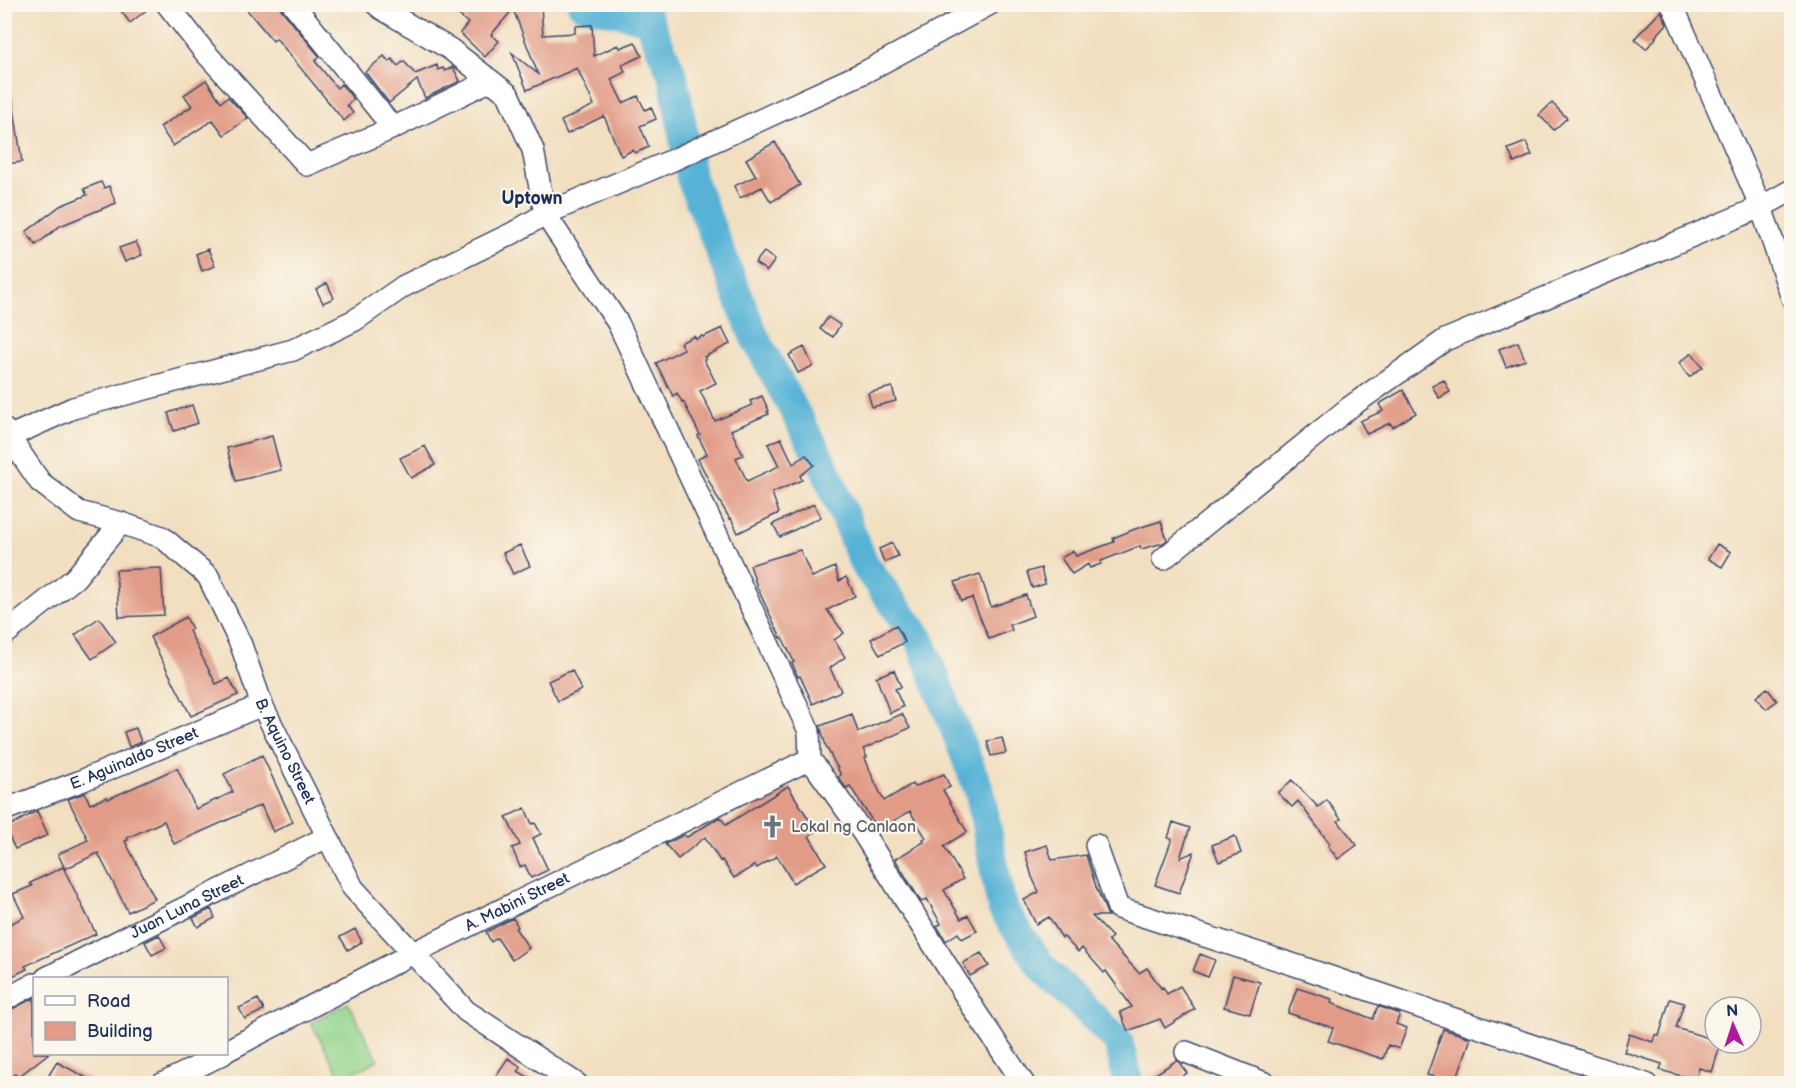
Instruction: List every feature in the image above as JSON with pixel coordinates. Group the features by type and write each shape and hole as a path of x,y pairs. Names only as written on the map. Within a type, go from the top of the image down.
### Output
{"street":[{"path":"167,4 203,50 308,165 393,128 489,81"},
{"path":"293,4 393,128"},
{"path":"376,4 450,49 508,94 533,150 545,214 618,323 809,731 810,759 863,833 977,1014 1024,1083"},
{"path":"6,435 73,408 293,351 355,320 404,286 513,233 545,214 674,160 865,72 990,4"},
{"path":"1672,4 1761,207 1791,298"},
{"path":"1163,558 1350,407 1445,340 1761,207 1791,190"},
{"name":"B. Aquino Street","path":"6,435 40,482 79,512 162,537 208,576 241,645 262,705 353,888 466,1011 577,1083"},
{"path":"4,635 75,578 121,524"},
{"name":"E. Aguinaldo Street","path":"4,810 81,781 262,705"},
{"name":"A. Mabini Street","path":"228,1050 413,953 810,759"},
{"name":"Juan Luna Street","path":"48,977 327,837"},
{"path":"1096,845 1118,908 1646,1083"},
{"path":"4,1000 33,985"},
{"path":"1186,1052 1267,1083"},
{"name":"A. Mabini Street","path":"162,1083 219,1055"}],"green space":[{"path":"348,1003 378,1060 341,1079 311,1022"}],"building":[{"path":"116,4 154,4 130,23"},
{"path":"242,4 277,4 320,57 315,61 337,88 341,84 354,99 347,105 353,113 344,121 276,38 273,41"},
{"path":"446,4 541,4 543,35 575,33 575,26 592,25 594,56 618,45 620,48 635,42 642,56 622,65 625,72 611,79 623,103 638,96 645,110 651,107 656,119 640,126 649,147 635,153 633,150 621,156 604,116 567,134 561,121 594,105 577,68 527,90 512,53 538,74 513,9 491,35 499,41 485,57 460,33 468,23"},
{"path":"1661,11 1667,24 1646,49 1635,40 1636,37"},
{"path":"384,56 389,62 392,59 398,66 404,61 415,74 437,65 438,70 443,68 445,71 453,67 460,81 425,98 417,80 389,103 365,72"},
{"path":"206,80 221,102 228,97 248,118 224,135 213,120 173,146 160,127 192,106 184,95"},
{"path":"12,96 22,162 4,164 4,97"},
{"path":"1552,103 1567,118 1554,130 1539,115"},
{"path":"775,142 800,185 771,202 762,187 740,198 734,186 756,176 746,159"},
{"path":"1526,142 1532,155 1514,163 1508,149"},
{"path":"101,182 104,188 109,186 116,203 60,226 36,245 26,232 60,206 87,195 84,189"},
{"path":"136,242 142,255 125,262 119,248"},
{"path":"208,249 215,266 202,271 196,254"},
{"path":"764,252 775,260 767,271 755,263"},
{"path":"327,283 334,298 323,303 316,289"},
{"path":"828,317 840,325 833,337 820,329"},
{"path":"722,328 730,344 704,357 716,383 700,391 715,421 752,405 750,401 762,396 769,411 767,412 769,414 731,430 743,455 736,458 747,481 779,466 768,444 781,438 793,464 806,455 814,465 800,476 802,480 772,493 779,513 738,533 698,459 707,454 698,436 700,435 683,401 677,393 673,396 656,363 684,349 680,343 694,336 696,339 703,337"},
{"path":"1518,342 1525,360 1506,367 1499,349"},
{"path":"804,347 813,366 798,373 789,355"},
{"path":"1692,353 1703,367 1689,377 1679,363"},
{"path":"1444,380 1450,392 1439,398 1432,386"},
{"path":"892,387 896,401 872,407 868,393"},
{"path":"1403,390 1416,413 1393,427 1390,423 1367,434 1360,421 1383,411 1379,404"},
{"path":"192,405 198,423 174,431 168,413"},
{"path":"272,436 281,470 236,481 227,448"},
{"path":"425,446 435,465 411,478 400,458"},
{"path":"814,504 821,517 780,537 773,524"},
{"path":"1161,521 1167,540 1163,543 1141,549 1140,546 1101,561 1101,564 1090,568 1088,564 1072,574 1061,558 1073,551 1076,556 1114,542 1113,538"},
{"path":"892,543 898,556 884,562 879,549"},
{"path":"1717,544 1731,552 1722,567 1708,559"},
{"path":"520,545 530,566 513,574 503,553"},
{"path":"800,550 812,577 835,567 839,581 846,577 855,596 827,610 844,633 834,640 845,657 830,668 841,691 813,704 800,676 798,677 792,663 794,662 757,587 750,565"},
{"path":"161,568 164,615 119,617 116,570"},
{"path":"1041,568 1045,584 1032,588 1027,572"},
{"path":"980,574 991,607 1026,595 1033,616 1010,625 1012,630 989,639 972,598 961,601 955,582"},
{"path":"186,617 192,629 189,631 216,684 229,678 238,695 191,716 150,637"},
{"path":"99,618 116,642 92,659 75,635"},
{"path":"896,625 905,642 880,655 871,639"},
{"path":"572,670 581,690 558,701 548,681"},
{"path":"894,670 901,687 895,689 903,707 890,713 876,677"},
{"path":"1767,688 1777,701 1766,709 1756,697"},
{"path":"852,714 858,732 902,714 910,728 863,749 884,801 912,784 914,787 944,774 950,787 943,790 967,832 944,846 963,879 944,890 961,919 968,915 977,931 962,939 958,933 946,941 937,926 941,924 927,899 921,902 895,859 924,842 923,839 926,838 910,811 878,830 850,786 846,788 838,777 841,775 826,746 820,726"},
{"path":"136,728 141,742 129,747 124,732"},
{"path":"1002,738 1006,753 991,756 987,741"},
{"path":"262,755 293,822 273,832 261,805 174,844 164,821 127,838 128,840 125,841 155,899 128,912 98,853 65,869 58,854 88,840 68,799 85,793 90,804 107,797 108,799 177,768 196,809 233,792 224,774"},
{"path":"1292,780 1318,807 1327,800 1341,819 1338,821 1357,845 1338,859 1328,846 1330,844 1298,801 1292,807 1278,793"},
{"path":"788,786 816,831 809,836 826,864 793,883 777,856 757,868 755,865 734,878 705,837 678,859 665,844 684,835 687,837 720,817 726,825"},
{"path":"525,808 532,824 535,823 541,834 533,838 548,870 531,878 525,865 520,867 512,848 520,845 506,817"},
{"path":"37,811 48,835 15,849 5,828"},
{"path":"1173,822 1190,828 1180,858 1194,852 1179,893 1155,885 1172,839 1168,838"},
{"path":"1235,836 1241,853 1219,862 1212,845"},
{"path":"1047,845 1052,860 1086,855 1108,916 1092,916 1112,937 1108,940 1139,973 1147,968 1167,994 1180,986 1195,1009 1165,1028 1160,1019 1128,1031 1120,1012 1132,1007 1106,971 1104,973 1082,948 1078,952 1064,937 1062,938 1049,917 1036,924 1024,900 1039,892 1025,852"},
{"path":"63,867 96,934 25,966 27,969 4,980 4,927 24,917 13,894 32,886 30,883"},
{"path":"211,909 215,918 198,927 193,918"},
{"path":"513,918 518,927 515,928 529,948 512,960 497,938 491,942 486,932"},
{"path":"355,929 362,942 348,950 340,937"},
{"path":"159,935 166,948 152,955 145,942"},
{"path":"981,953 989,966 970,976 963,963"},
{"path":"1200,954 1215,960 1208,977 1193,971"},
{"path":"1233,975 1260,982 1250,1014 1224,1007"},
{"path":"1297,988 1332,999 1331,1003 1373,1019 1378,1006 1400,1014 1396,1024 1407,1028 1399,1049 1388,1045 1383,1059 1328,1041 1333,1028 1288,1013"},
{"path":"33,998 33,1055 46,1055 18,1077 15,1074 4,1082 4,1013"},
{"path":"258,999 264,1010 245,1019 239,1008"},
{"path":"1670,999 1684,1003 1676,1028 1703,1036 1703,1055 1717,1055 1712,1072 1699,1068 1696,1080 1660,1070 1662,1064 1624,1052 1629,1034 1653,1042 1655,1035 1659,1036"},
{"path":"1443,1029 1471,1038 1455,1083 1427,1075"},
{"path":"508,1058 521,1067 518,1071 538,1083 491,1083"},
{"path":"1177,1060 1187,1073 1181,1077 1186,1083 1142,1083"},
{"path":"57,1062 96,1083 44,1083"}],"waterway":[{"path":"582,4 648,19 673,76 691,178 754,336 824,466 864,564 920,640 980,793 1002,908 1041,966 1118,1041 1129,1084"}],"place":[{"name":"Lokal ng Canlaon","path":"773,827"}],"district":[{"name":"Uptown","path":"532,198"}]}
